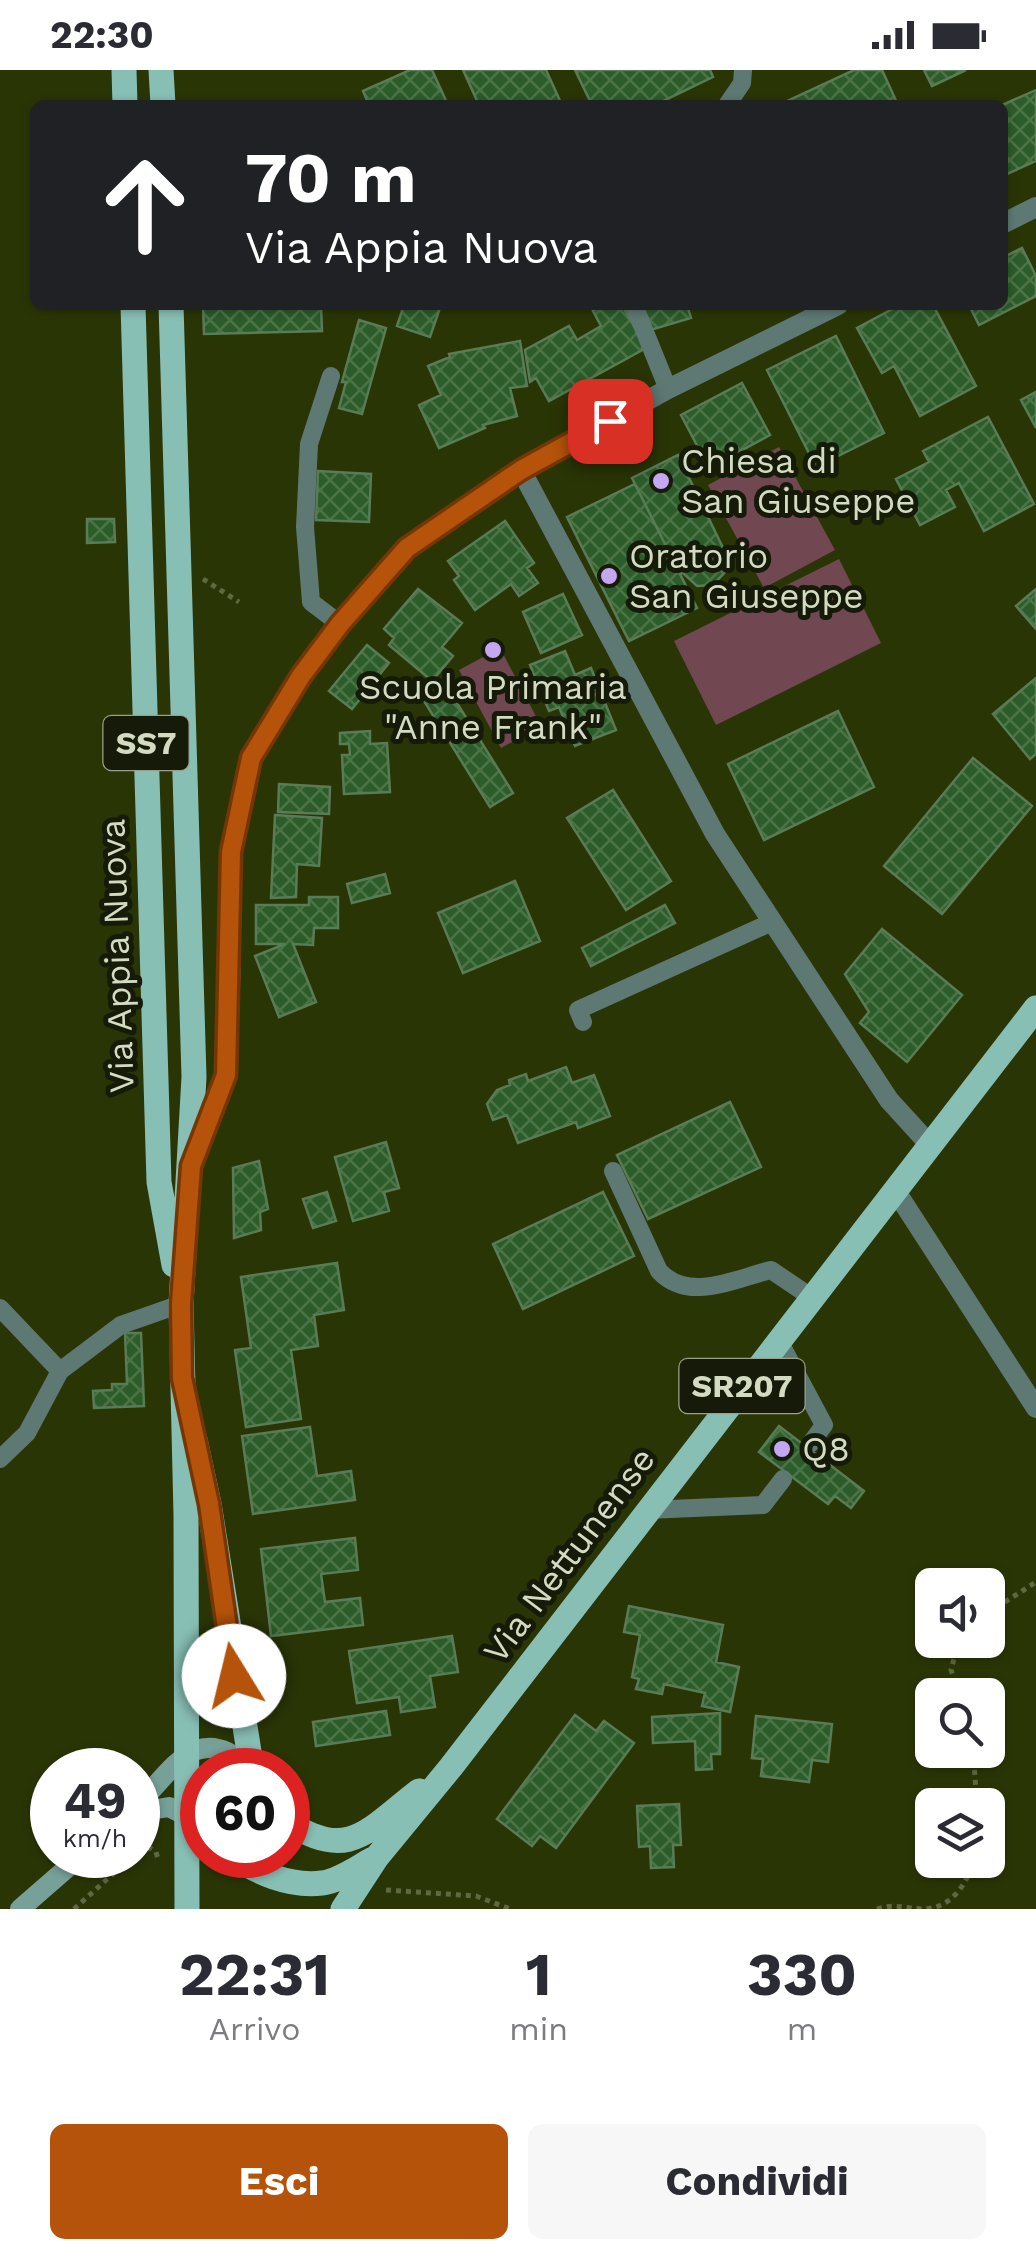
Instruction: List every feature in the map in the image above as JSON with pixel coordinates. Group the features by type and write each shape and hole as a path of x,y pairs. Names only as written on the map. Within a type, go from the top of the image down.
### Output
{"main road":[{"path":"124,70 126,100"},
{"path":"162,70 162,100"},
{"name":"Via Appia Nuova","path":"134,310 160,1182 181,1304"},
{"name":"Via Appia Nuova","path":"171,310 194,1077 181,1304 186,1515 185,1748"},
{"name":"Via Nettunense","path":"350,1899 377,1857 1036,1008"},
{"path":"182,1378 209,1504 248,1748"},
{"path":"160,1784 180,1762"},
{"path":"310,1836 340,1843 361,1834 450,1767"},
{"path":"275,1878 323,1883 377,1857"},
{"path":"20,1909 56,1878"},
{"name":"Via Appia Nuova","path":"187,1909 190,1878"}],"street":[{"path":"1008,221 1036,208"},
{"path":"191,1166 226,1075 231,852 251,758 301,676 340,624 407,548 521,470 668,389 828,310"},
{"path":"521,470 715,834 890,1100 930,1145"},
{"path":"895,1190 1036,1408"}],"lane":[{"path":"731,100 742,83 743,70"},
{"path":"636,310 668,389"},
{"path":"331,376 309,444 305,527 310,602 340,624"},
{"path":"583,1022 578,1010 772,922"},
{"path":"613,1171 659,1271 666,1278 691,1290 771,1270 810,1297"},
{"path":"0,1458 27,1432 60,1371 121,1325 181,1304"},
{"path":"0,1308 60,1371"},
{"path":"778,1340 824,1425 811,1443"},
{"path":"647,1510 762,1505 782,1479"}],"path":[{"path":"179,574 203,579 238,602"},
{"path":"1005,1602 1036,1582"},
{"path":"74,1909 109,1878"},
{"path":"877,1909 893,1904 928,1909 952,1899 968,1878"},
{"path":"350,1899 476,1896 510,1909"}],"shaded area":[{"path":"779,447 835,550 764,588 708,485"},
{"path":"839,559 881,643 716,725 674,641"},
{"path":"500,648 541,726 501,748 459,670"}],"building":[{"path":"410,70 432,70 446,100 367,100 363,91"},
{"path":"463,70 546,70 560,100 477,100"},
{"path":"575,70 710,70 713,77 665,100 590,100"},
{"path":"854,70 882,70 896,100 789,100"},
{"path":"924,70 966,70 932,86"},
{"path":"1036,90 1036,161 1008,174 1008,102"},
{"path":"1022,248 1036,276 1036,296 979,325 972,310 1008,310 1008,255"},
{"path":"203,310 321,310 322,331 204,334"},
{"path":"402,310 439,310 430,337 397,326"},
{"path":"625,310 646,348 549,401 536,378 530,382 525,350 569,326 577,340 601,326 593,311"},
{"path":"641,310 689,310 691,318 647,331"},
{"path":"891,310 936,310 976,386 920,416 894,366 882,373 857,328"},
{"path":"359,320 386,328 362,414 339,408"},
{"path":"836,336 884,433 816,467 767,370"},
{"path":"520,341 527,386 510,388 517,416 483,425 485,428 439,448 419,405 441,395 428,366 450,357 449,354"},
{"path":"742,383 770,435 709,468 681,415"},
{"path":"1036,392 1036,428 1021,400"},
{"path":"988,417 1034,504 984,531 959,483 946,490 955,507 920,525 896,479 929,462 923,451"},
{"path":"678,455 725,552 725,572 713,585 697,586 680,574 632,478"},
{"path":"318,471 371,474 369,522 316,520"},
{"path":"635,484 697,608 629,641 567,517"},
{"path":"87,519 114,519 115,542 87,543"},
{"path":"505,521 534,563 527,568 538,583 519,596 511,584 475,610 454,580 459,576 448,561"},
{"path":"418,589 462,623 442,647 453,656 432,681 389,645 394,638 384,629"},
{"path":"1036,589 1036,629 1016,606"},
{"path":"563,594 582,635 541,653 523,612"},
{"path":"367,645 389,663 352,709 329,691"},
{"path":"565,651 575,675 591,668 616,730 575,746 559,707 549,711 530,665"},
{"path":"1036,678 1036,754 1030,759 993,714"},
{"path":"447,687 513,793 490,807 424,701"},
{"path":"838,711 874,787 764,840 728,764"},
{"path":"370,731 370,744 387,743 390,792 344,794 342,755 350,755 349,744 340,744 340,733"},
{"path":"973,758 1032,806 942,914 884,866"},
{"path":"279,784 330,787 329,814 278,812"},
{"path":"613,790 671,881 626,910 567,818"},
{"path":"275,815 322,818 319,866 297,864 296,897 271,898"},
{"path":"385,874 390,893 352,903 347,884"},
{"path":"515,881 540,941 463,973 438,913"},
{"path":"309,897 338,897 338,928 314,928 313,945 293,944 316,1002 279,1017 255,956 285,944 256,944 256,905 309,905"},
{"path":"665,905 675,923 591,966 582,948"},
{"path":"882,929 962,995 907,1062 860,1023 869,1012 845,974"},
{"path":"566,1067 572,1083 594,1075 610,1116 578,1128 576,1122 518,1143 507,1115 493,1120 487,1104 497,1090 510,1085 509,1080 526,1074 528,1081"},
{"path":"730,1102 761,1167 648,1219 617,1155"},
{"path":"386,1142 399,1188 384,1192 389,1211 353,1221 335,1157"},
{"path":"259,1161 268,1209 260,1212 261,1230 234,1238 233,1168"},
{"path":"327,1192 336,1221 313,1228 303,1199"},
{"path":"603,1192 634,1256 523,1309 493,1244"},
{"path":"337,1263 344,1310 314,1315 318,1346 291,1350 301,1419 246,1427 235,1350 251,1348 241,1277"},
{"path":"125,1333 141,1333 144,1406 94,1408 93,1391 112,1390 112,1384 127,1384"},
{"path":"779,1426 864,1491 851,1508 835,1496 828,1504 759,1452"},
{"path":"310,1427 317,1476 351,1471 355,1500 253,1514 242,1436"},
{"path":"355,1538 358,1570 321,1574 325,1602 360,1598 363,1625 271,1636 261,1549"},
{"path":"629,1606 723,1625 716,1662 739,1667 730,1712 702,1706 705,1693 664,1684 662,1694 636,1689 639,1679 632,1677 640,1635 624,1632"},
{"path":"452,1636 458,1672 430,1676 435,1707 401,1712 399,1697 357,1703 349,1651"},
{"path":"386,1711 390,1735 316,1746 313,1722"},
{"path":"720,1713 720,1754 711,1754 712,1769 696,1770 695,1741 653,1743 652,1717"},
{"path":"575,1715 596,1731 604,1721 634,1743 556,1848 540,1836 532,1846 497,1819"},
{"path":"756,1716 832,1724 828,1762 812,1760 809,1782 761,1776 763,1759 752,1758"},
{"path":"679,1804 681,1845 673,1845 674,1867 651,1868 650,1846 639,1847 637,1806"}],"place":[{"name":"Chiesa di San Giuseppe","path":"661,481"},
{"name":"Oratorio San Giuseppe","path":"609,576"},
{"name":"Scuola Primaria \"Anne Frank\"","path":"493,650"},
{"name":"Q8","path":"782,1449"}],"route":[{"path":"234,1676 209,1504 182,1378 181,1304 191,1166 226,1075 231,852 251,758 301,676 340,624 407,548 521,470 610,421"}]}
